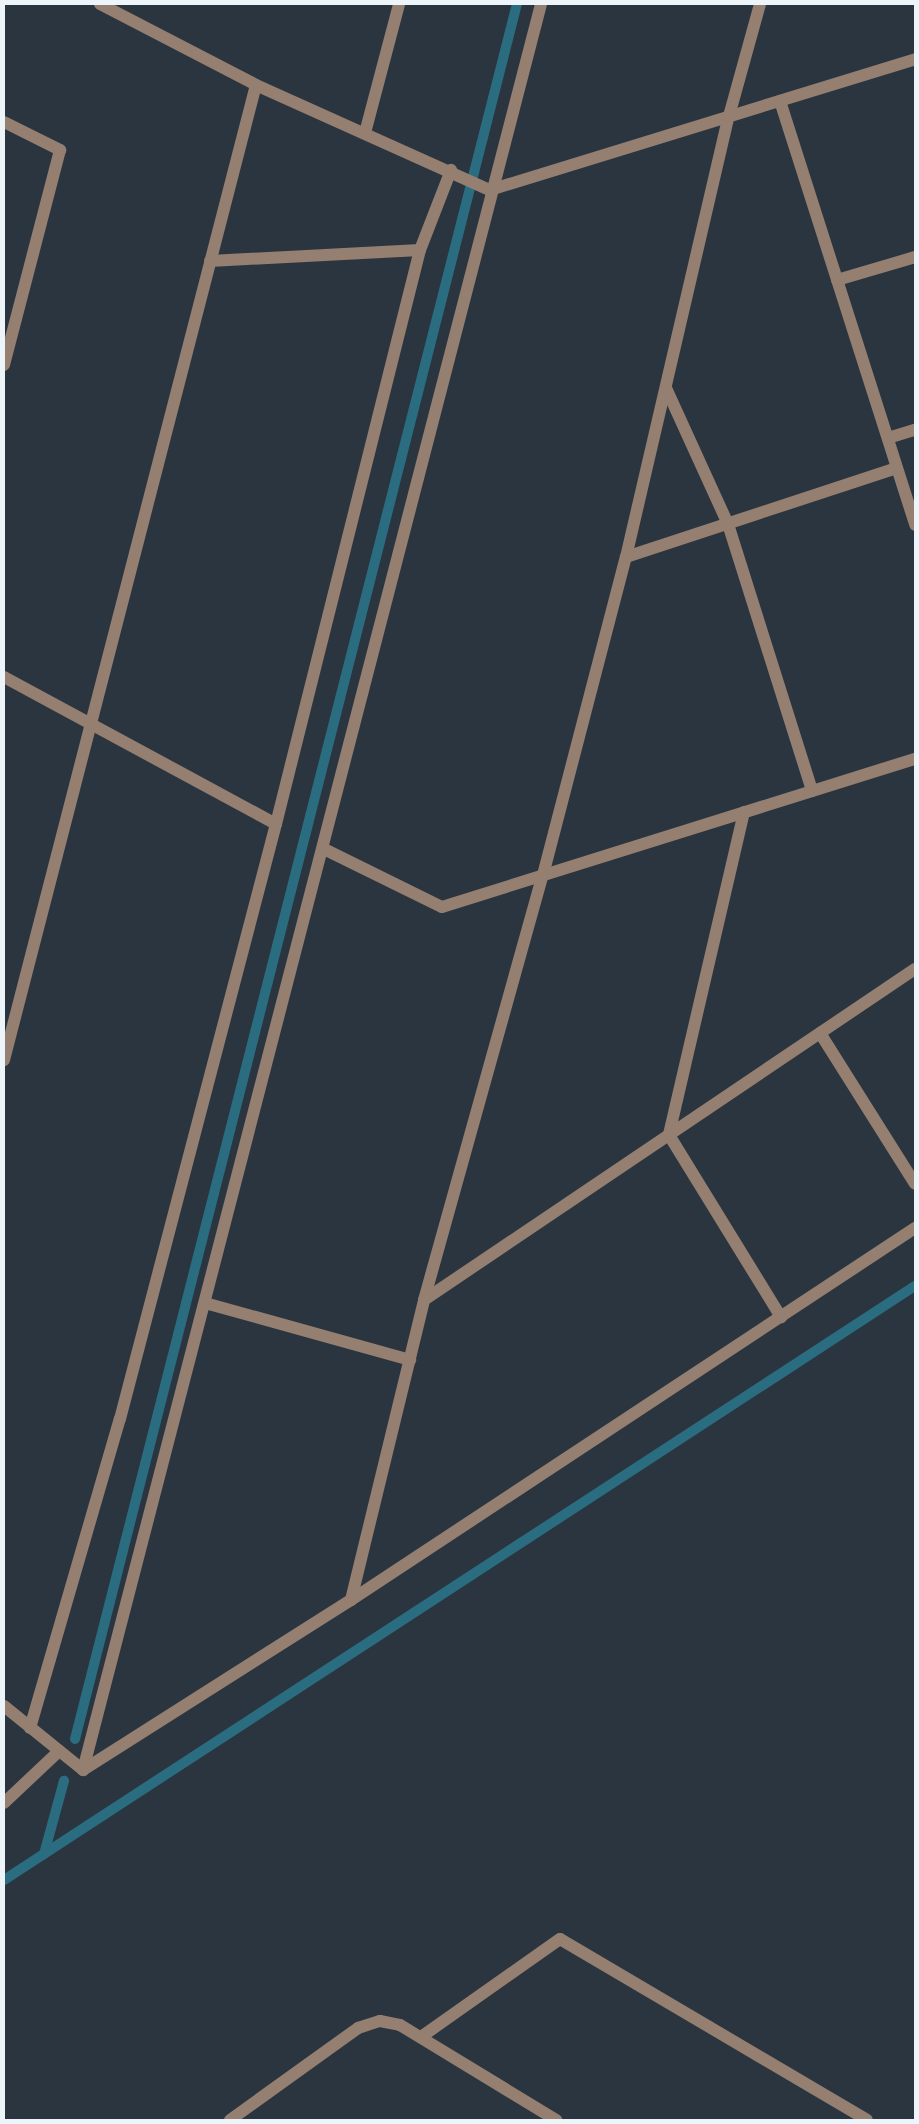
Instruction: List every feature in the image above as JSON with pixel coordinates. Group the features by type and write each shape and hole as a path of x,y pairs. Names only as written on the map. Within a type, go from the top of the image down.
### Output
{"street":[{"path":"100,4 256,85 451,170 490,190 915,59"},
{"path":"366,133 398,4"},
{"path":"83,1770 324,849 490,190 541,4"},
{"path":"350,1600 424,1300 544,875 626,558 730,116 760,4"},
{"path":"4,1060 256,85"},
{"path":"780,101 915,525"},
{"path":"4,122 60,150 4,365"},
{"path":"30,1728 120,1419 276,824 420,250 451,170"},
{"path":"210,261 420,250"},
{"path":"837,280 915,257"},
{"path":"666,388 728,524 812,791"},
{"path":"888,438 915,430"},
{"path":"626,558 897,468"},
{"path":"4,677 91,722 276,824"},
{"path":"324,849 442,907 915,759"},
{"path":"744,812 669,1135 781,1317"},
{"path":"424,1300 915,969"},
{"path":"820,1033 915,1184"},
{"path":"83,1770 350,1600 915,1228"},
{"path":"205,1303 410,1360"},
{"path":"4,1706 83,1770"},
{"path":"4,1803 59,1751"},
{"path":"421,2037 560,1939 867,2120"},
{"path":"230,2120 358,2028 380,2021 400,2025 555,2120"}],"waterway":[{"path":"75,1739 517,4"},
{"path":"4,1880 915,1286"},
{"path":"44,1854 64,1781"}]}
